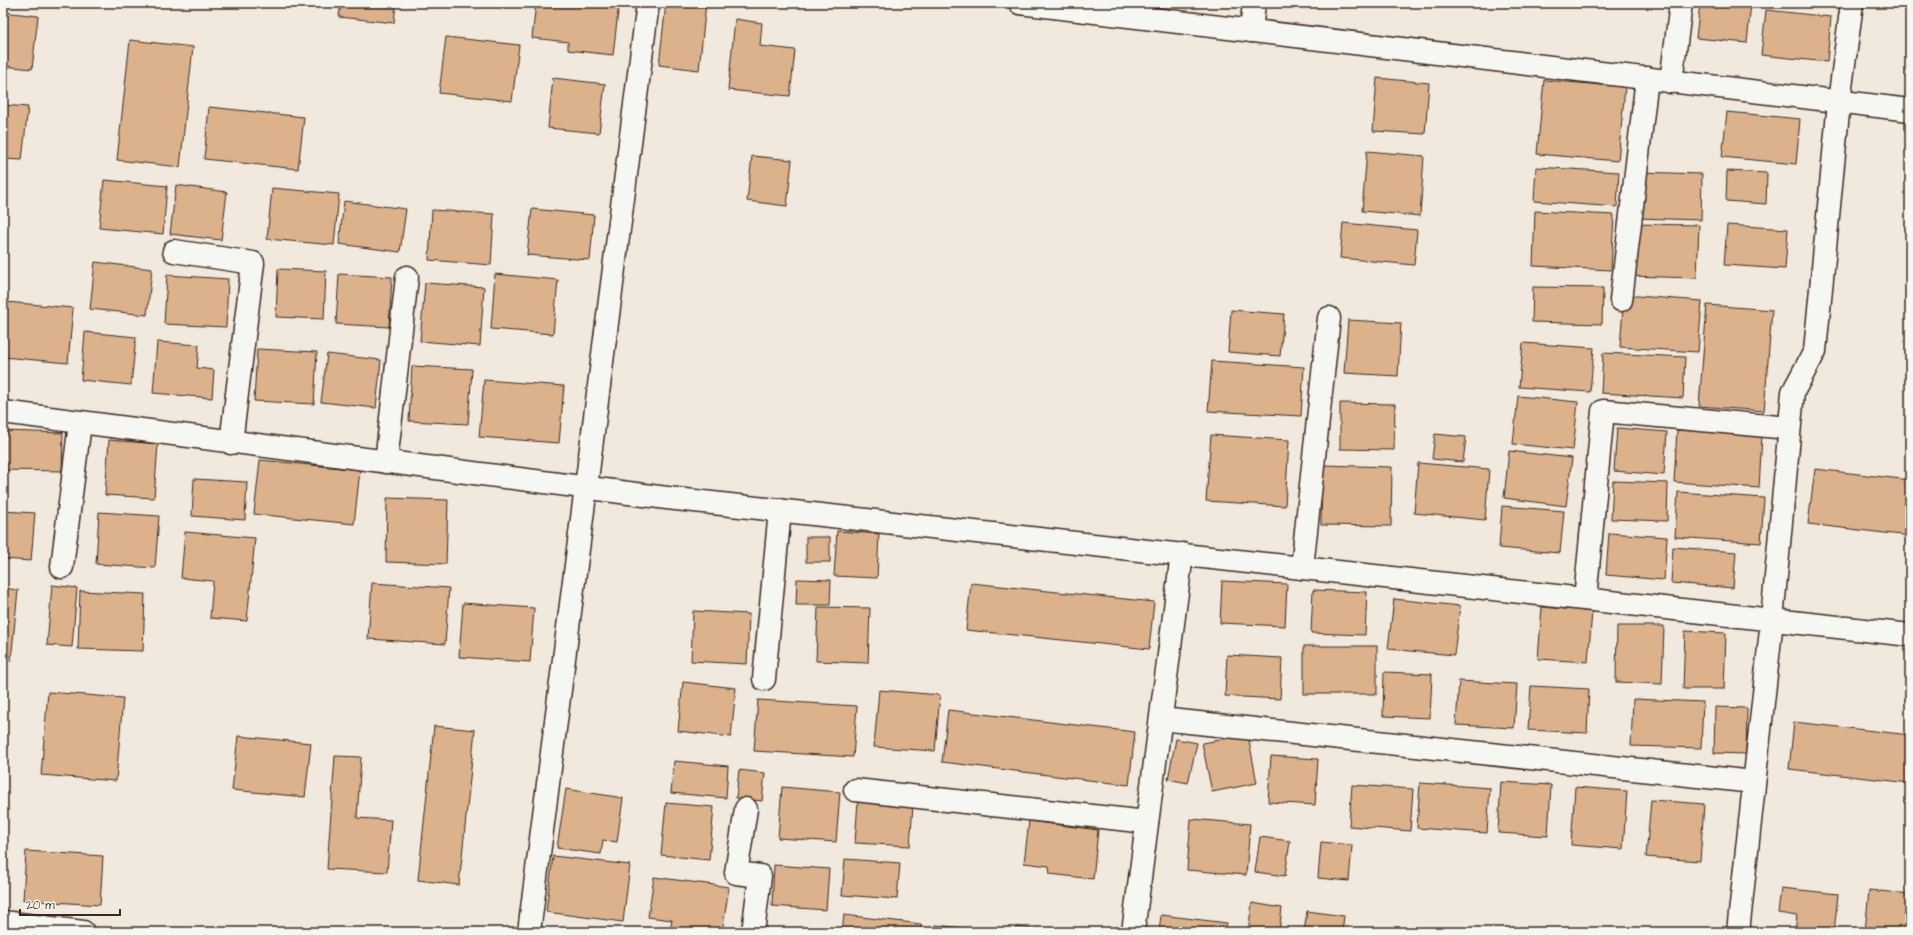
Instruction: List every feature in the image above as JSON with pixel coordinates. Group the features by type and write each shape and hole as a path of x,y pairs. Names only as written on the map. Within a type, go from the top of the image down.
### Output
{"street":[{"path":"529,932 648,3"},
{"path":"1020,3 1910,110"},
{"path":"1251,31 1254,3"},
{"path":"1671,82 1681,3"},
{"path":"1738,932 1772,620 1793,392 1815,351 1839,102 1852,3"},
{"path":"1621,300 1647,78"},
{"path":"174,251 253,263 231,442"},
{"path":"386,462 407,277"},
{"path":"1302,568 1329,318"},
{"path":"1585,599 1603,411 1789,428"},
{"path":"3,412 386,462 587,486 667,498 1910,635"},
{"path":"62,567 80,423"},
{"path":"764,679 780,510"},
{"path":"1133,932 1182,554"},
{"path":"1161,719 1754,782"},
{"path":"855,790 1147,822"},
{"path":"746,809 736,873 760,876 753,932"},
{"path":"3,922 83,932"}],"building":[{"path":"299,3 322,3 321,5"},
{"path":"341,3 415,3 414,5 396,4 394,23 339,17"},
{"path":"482,3 514,3 513,6"},
{"path":"536,3 619,3 613,55 568,50 568,42 532,38"},
{"path":"666,3 706,3 699,70 659,65"},
{"path":"1700,3 1751,3 1747,43 1696,38"},
{"path":"1766,10 1831,17 1827,62 1761,55"},
{"path":"3,12 38,16 32,69 3,66"},
{"path":"735,19 762,23 760,46 795,50 790,96 728,90"},
{"path":"446,37 519,45 512,101 439,93"},
{"path":"130,40 193,47 180,167 117,160"},
{"path":"553,78 605,84 599,133 548,128"},
{"path":"1377,78 1429,83 1425,134 1373,131"},
{"path":"1544,80 1625,87 1618,161 1537,154"},
{"path":"3,105 28,107 22,160 3,159"},
{"path":"209,107 304,117 298,169 204,159"},
{"path":"1727,112 1800,119 1796,164 1722,157"},
{"path":"1367,151 1424,156 1420,216 1362,211"},
{"path":"752,156 792,160 787,206 747,201"},
{"path":"1536,167 1619,172 1617,207 1534,201"},
{"path":"1727,171 1767,173 1766,204 1726,201"},
{"path":"1638,172 1702,174 1701,220 1637,218"},
{"path":"104,180 167,186 163,234 99,228"},
{"path":"176,185 227,192 221,240 170,234"},
{"path":"272,188 339,194 334,245 267,239"},
{"path":"344,201 406,209 400,252 339,244"},
{"path":"532,209 594,215 590,260 527,255"},
{"path":"432,210 494,214 491,265 429,260"},
{"path":"1535,211 1614,215 1611,270 1533,266"},
{"path":"1343,223 1417,230 1414,265 1340,258"},
{"path":"1630,224 1699,225 1697,278 1628,276"},
{"path":"1727,225 1788,229 1785,269 1724,265"},
{"path":"95,262 152,269 147,315 90,309"},
{"path":"278,269 326,271 324,319 276,317"},
{"path":"339,274 392,277 389,327 336,324"},
{"path":"495,274 558,280 553,334 491,329"},
{"path":"167,275 228,279 226,327 164,324"},
{"path":"425,283 484,287 480,346 420,341"},
{"path":"1533,287 1603,288 1602,324 1532,322"},
{"path":"1624,295 1702,301 1698,352 1620,347"},
{"path":"6,302 73,308 68,363 3,357"},
{"path":"1707,305 1772,310 1764,411 1699,406"},
{"path":"1231,310 1284,314 1280,356 1228,352"},
{"path":"1348,320 1401,323 1398,376 1344,373"},
{"path":"85,332 136,337 131,385 81,380"},
{"path":"157,342 199,345 197,368 214,370 212,398 153,393"},
{"path":"1523,343 1594,348 1590,392 1519,387"},
{"path":"257,349 317,352 314,404 254,401"},
{"path":"1603,353 1685,357 1683,398 1601,393"},
{"path":"327,354 381,360 376,408 321,402"},
{"path":"1212,361 1304,367 1301,416 1208,411"},
{"path":"412,366 472,369 468,424 409,421"},
{"path":"484,380 564,386 559,443 479,437"},
{"path":"1518,396 1578,402 1573,450 1513,444"},
{"path":"1340,403 1395,404 1394,450 1340,449"},
{"path":"1617,428 1667,432 1664,475 1614,471"},
{"path":"1677,430 1762,435 1759,488 1674,482"},
{"path":"3,431 63,433 62,471 3,470"},
{"path":"1435,434 1466,437 1463,462 1432,459"},
{"path":"1211,435 1289,440 1285,506 1206,501"},
{"path":"109,440 158,444 154,498 105,495"},
{"path":"1509,451 1572,458 1566,506 1504,498"},
{"path":"260,460 360,470 354,524 254,514"},
{"path":"1418,463 1489,469 1485,520 1414,513"},
{"path":"1322,465 1392,467 1391,526 1321,525"},
{"path":"1815,469 1910,480 1910,536 1808,524"},
{"path":"194,479 247,482 245,520 192,516"},
{"path":"1613,481 1668,483 1667,521 1611,519"},
{"path":"1678,492 1764,498 1761,543 1675,537"},
{"path":"387,498 448,500 446,564 386,562"},
{"path":"1502,506 1564,511 1560,553 1499,548"},
{"path":"3,511 35,513 31,561 3,559"},
{"path":"99,512 159,516 155,568 96,564"},
{"path":"837,531 879,534 877,578 834,576"},
{"path":"185,532 255,538 247,621 210,618 213,581 181,578"},
{"path":"1609,533 1667,537 1664,580 1606,575"},
{"path":"806,537 830,537 830,562 806,562"},
{"path":"1673,547 1736,552 1733,588 1671,583"},
{"path":"797,579 831,580 830,605 796,605"},
{"path":"1222,581 1287,584 1285,626 1220,623"},
{"path":"372,583 449,588 445,644 368,639"},
{"path":"971,583 1154,602 1149,649 966,630"},
{"path":"52,585 77,588 72,647 47,645"},
{"path":"3,588 18,590 11,661 3,660"},
{"path":"1313,590 1367,592 1365,635 1311,633"},
{"path":"80,591 145,594 143,651 78,649"},
{"path":"1394,599 1460,606 1454,655 1388,649"},
{"path":"463,603 534,608 530,662 459,657"},
{"path":"818,607 870,608 868,663 816,661"},
{"path":"1542,607 1592,611 1588,662 1538,659"},
{"path":"693,611 749,614 747,664 691,661"},
{"path":"1617,626 1664,626 1662,684 1616,682"},
{"path":"1685,631 1726,633 1724,689 1683,689"},
{"path":"1304,646 1377,646 1377,694 1304,694"},
{"path":"1227,655 1282,658 1280,699 1225,696"},
{"path":"1384,672 1432,674 1430,718 1383,716"},
{"path":"1459,681 1517,684 1514,728 1456,725"},
{"path":"683,682 736,688 731,737 678,731"},
{"path":"1531,686 1589,689 1587,733 1528,730"},
{"path":"879,690 940,695 935,751 874,747"},
{"path":"48,692 123,698 116,781 41,775"},
{"path":"1633,699 1703,702 1701,748 1631,746"},
{"path":"758,700 857,706 853,757 754,751"},
{"path":"1715,707 1747,708 1746,754 1714,753"},
{"path":"948,710 1135,732 1129,785 942,762"},
{"path":"1794,722 1910,735 1910,783 1789,769"},
{"path":"434,726 475,730 459,885 418,880"},
{"path":"1248,735 1257,783 1212,792 1202,743"},
{"path":"238,736 311,743 305,797 232,790"},
{"path":"1176,739 1197,743 1188,783 1168,779"},
{"path":"335,756 361,757 357,818 391,820 387,872 327,869"},
{"path":"1271,756 1318,759 1315,805 1268,802"},
{"path":"674,761 728,766 726,798 671,793"},
{"path":"739,770 765,773 762,801 736,798"},
{"path":"1501,782 1551,785 1548,836 1498,833"},
{"path":"1420,783 1490,788 1487,833 1417,828"},
{"path":"1352,785 1413,789 1410,831 1349,826"},
{"path":"782,787 840,792 836,842 778,838"},
{"path":"1575,787 1627,791 1623,849 1571,845"},
{"path":"566,789 623,798 617,842 603,840 601,854 557,848"},
{"path":"1651,800 1704,804 1700,861 1646,857"},
{"path":"858,801 913,805 910,846 855,843"},
{"path":"666,803 714,807 709,860 661,855"},
{"path":"1191,819 1250,824 1246,875 1187,870"},
{"path":"1029,821 1098,830 1093,879 1050,874 1049,866 1024,863"},
{"path":"1260,837 1290,841 1285,876 1255,872"},
{"path":"1321,842 1352,845 1349,881 1318,878"},
{"path":"26,851 103,856 100,905 23,900"},
{"path":"553,856 630,865 623,922 546,912"},
{"path":"845,859 900,863 897,899 842,895"},
{"path":"774,865 829,869 826,910 772,906"},
{"path":"654,877 729,887 722,932 670,932 672,920 648,917"},
{"path":"1781,888 1838,894 1834,932 1795,932 1797,916 1778,913"},
{"path":"1869,890 1910,894 1910,932 1865,932"},
{"path":"1252,903 1282,908 1279,932 1248,932"},
{"path":"1307,911 1344,916 1342,932 1304,932"},
{"path":"844,915 921,924 920,932 842,932"},
{"path":"1161,915 1227,923 1225,932 1159,932"},
{"path":"936,925 1000,932 935,932"},
{"path":"1016,927 1061,932 1015,932"}]}
